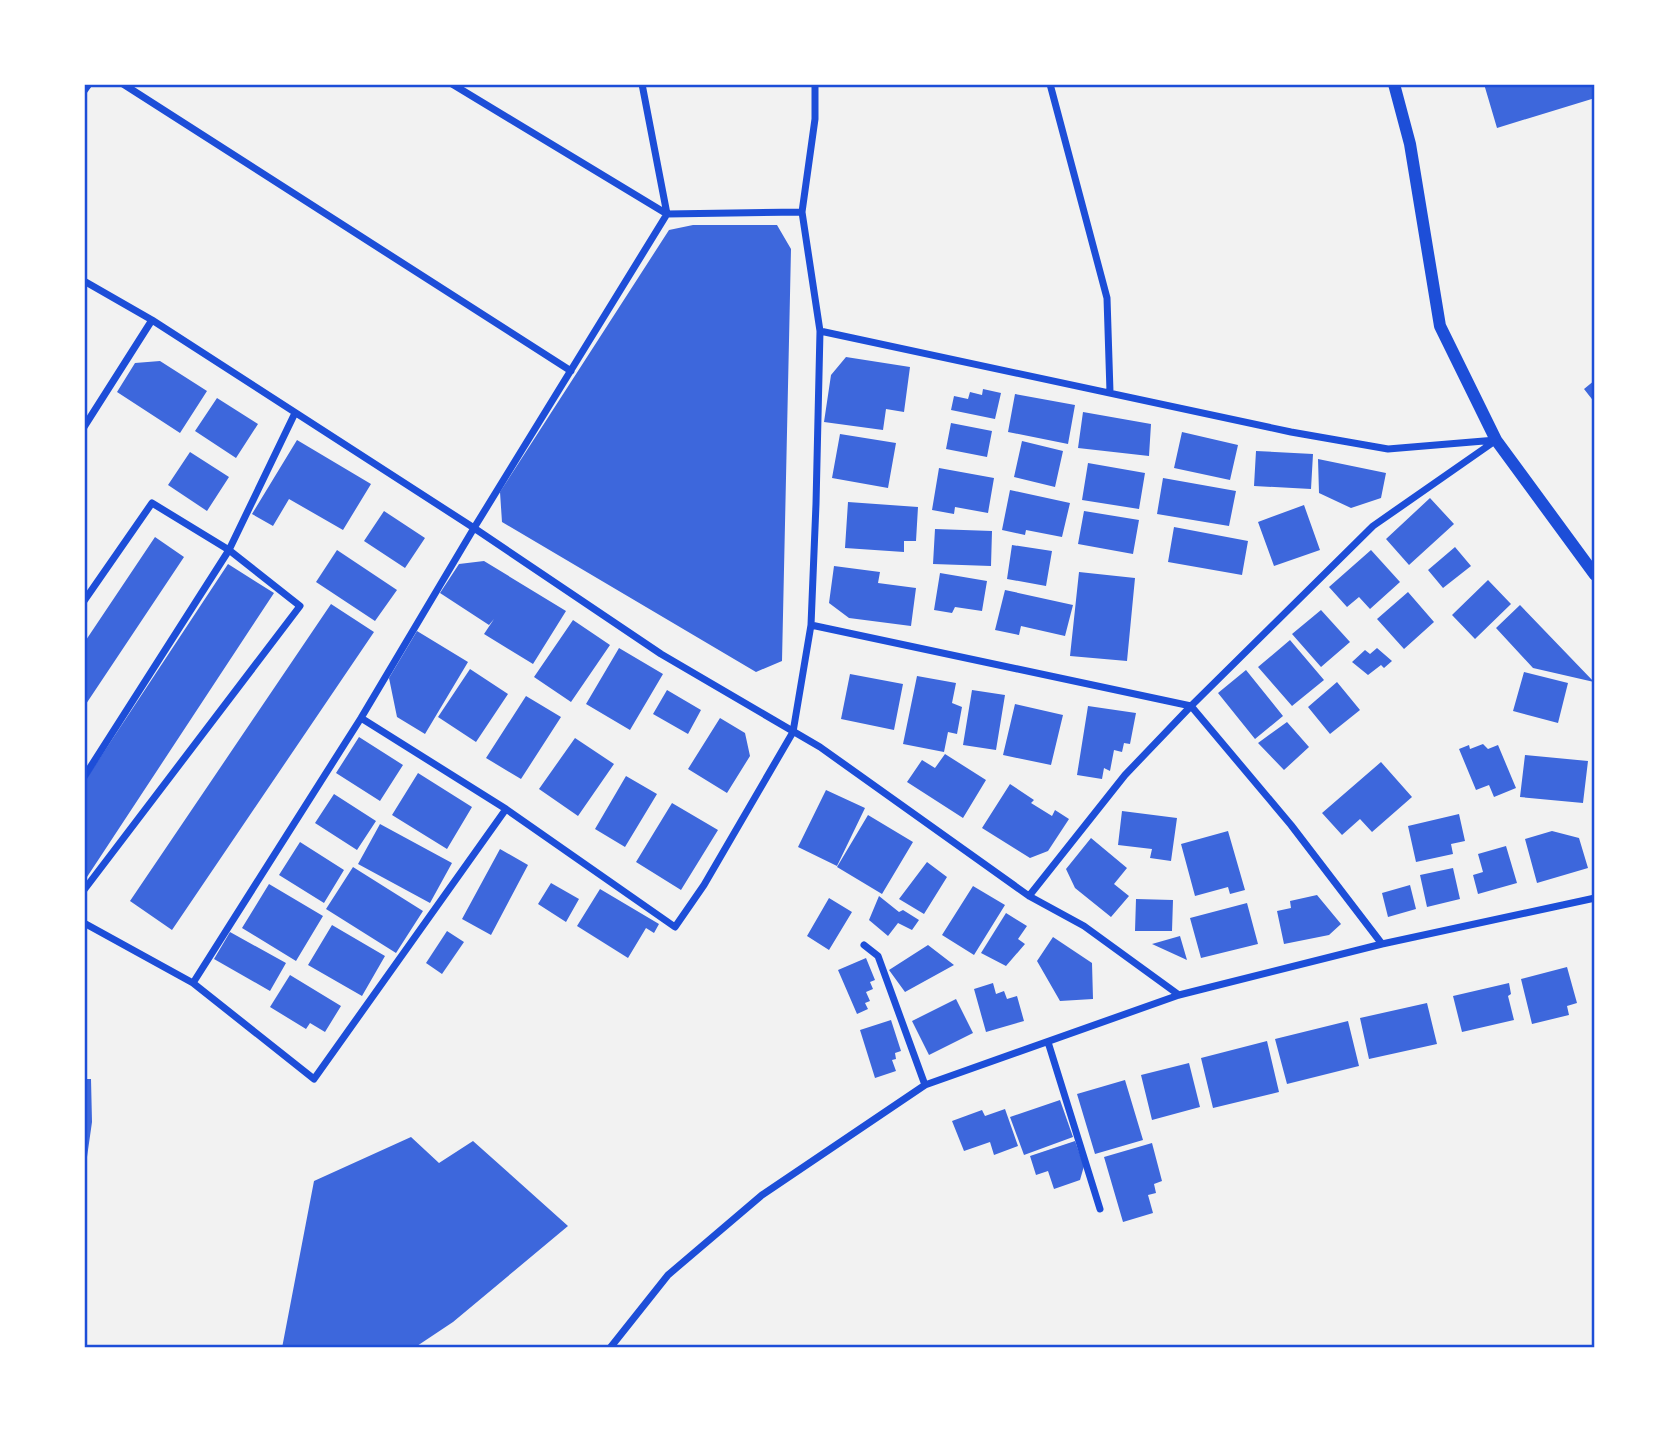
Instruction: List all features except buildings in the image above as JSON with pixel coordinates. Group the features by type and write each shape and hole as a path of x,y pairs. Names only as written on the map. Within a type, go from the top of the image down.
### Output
{"street":[{"path":"84,91 89,84"},
{"path":"123,84 571,371"},
{"path":"452,84 667,214 802,212"},
{"path":"193,983 361,718 667,214 642,84"},
{"path":"361,718 506,809 674,927 704,885 793,732 811,625 820,331 802,212 815,119 815,84"},
{"path":"1050,84 1107,298 1110,392"},
{"path":"1394,84 1410,144 1440,326 1496,440 1595,575"},
{"path":"84,281 152,320 474,528 661,654 820,747 1029,896 1084,926 1179,995"},
{"path":"84,427 152,320"},
{"path":"820,331 1291,432 1388,449 1496,440"},
{"path":"84,777 229,550 295,413"},
{"path":"1029,896 1125,775 1373,526 1496,440"},
{"path":"84,601 152,503 229,550 300,607 84,890"},
{"path":"811,625 1191,706 1291,825 1382,944"},
{"path":"84,923 193,983 314,1079 506,809"},
{"path":"610,1348 668,1275 762,1195 925,1085 1179,995 1382,944 1595,898"},
{"path":"864,945 878,956 925,1085"},
{"path":"1048,1042 1100,1209"}]}
